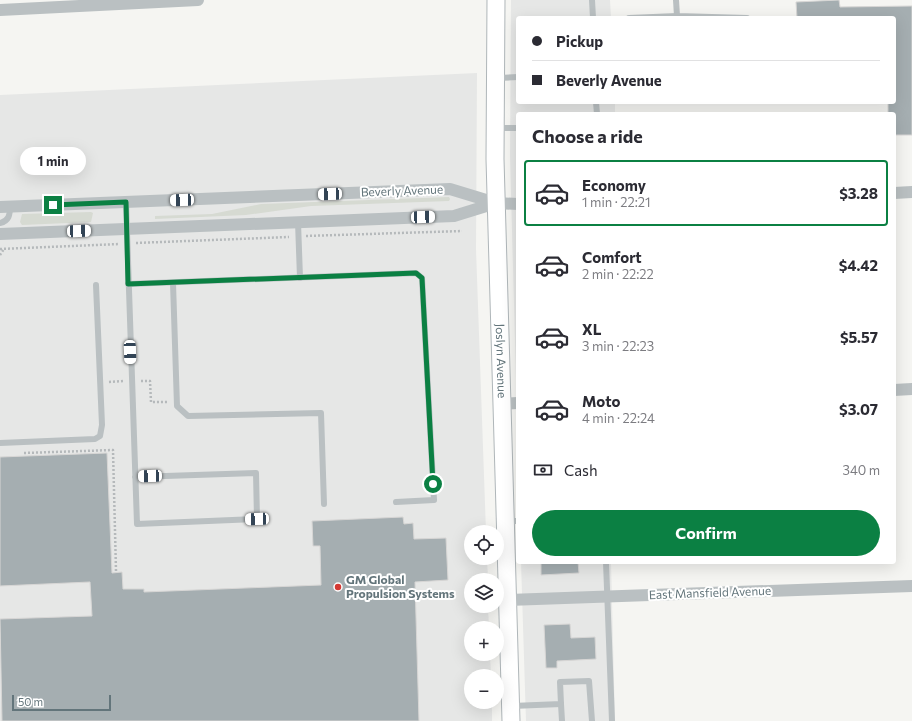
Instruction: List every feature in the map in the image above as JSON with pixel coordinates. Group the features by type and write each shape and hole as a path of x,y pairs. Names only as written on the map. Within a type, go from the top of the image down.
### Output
{"main road":[{"name":"Joslyn Avenue","path":"496,0 496,203 501,404 511,521 507,600 511,714"}],"street":[{"path":"0,10 198,0"},
{"name":"Beverly Avenue","path":"5,207 450,189 496,203"},
{"path":"896,193 912,192"},
{"path":"0,234 454,216 496,203 516,204"},
{"path":"896,390 912,389"},
{"path":"501,404 516,403"},
{"name":"East Mansfield Avenue","path":"507,600 912,586"}],"lane":[{"path":"592,0 593,16"},
{"path":"676,0 677,16"},
{"path":"495,78 516,77"},
{"path":"495,128 516,128"},
{"path":"126,202 126,229 127,244 128,284 135,477 137,524 257,519 256,473 135,477"},
{"path":"0,222 4,222 9,217 5,207"},
{"path":"298,222 300,278"},
{"path":"128,284 416,273 422,278 434,500 396,502"},
{"path":"173,283 177,406 188,416 321,413 324,504"},
{"path":"0,443 94,440 100,436 102,425 96,285"},
{"path":"606,564 612,721"},
{"path":"562,721 560,682 589,681 592,721"},
{"path":"511,714 561,704"}],"path":[{"path":"0,249 298,236 462,231"},
{"path":"0,255 4,248"},
{"path":"22,453 113,450 116,571"}],"shaded area":[{"path":"511,0 610,0 611,16 516,16 516,104 615,104 615,112 516,112 516,378 510,156"},
{"path":"477,73 476,249 486,525 464,525 464,565 487,565 488,573 464,573 464,613 488,613 489,621 464,621 464,661 490,661 491,669 464,669 464,709 492,709 492,721 0,721 0,95"},
{"path":"449,197 449,201 311,206 246,215 155,219 155,216 212,214 261,204"},
{"path":"93,213 91,222 22,225 20,222 22,214"},
{"path":"521,564 611,564 615,721 526,721"}],"building":[{"path":"839,0 840,7 912,6 912,135 896,135 896,112 888,112 888,104 896,104 896,16 797,16 796,2"},
{"name":"GM Global Propulsion Systems","path":"107,453 112,573 122,572 123,589 144,589 144,592 321,585 320,546 313,546 312,521 403,517 404,524 413,523 414,539 446,538 448,580 415,582 419,721 2,721 0,619 92,616 90,582 0,586 0,457"},
{"path":"541,564 578,564 579,573 541,575"},
{"path":"570,624 571,638 595,637 596,659 557,661 557,668 546,668 544,625"}],"place":[{"name":"GM Global Propulsion Systems","path":"338,587"}],"route":[{"path":"53,205 126,202 128,284 317,278 416,273 422,278 433,484"}]}
